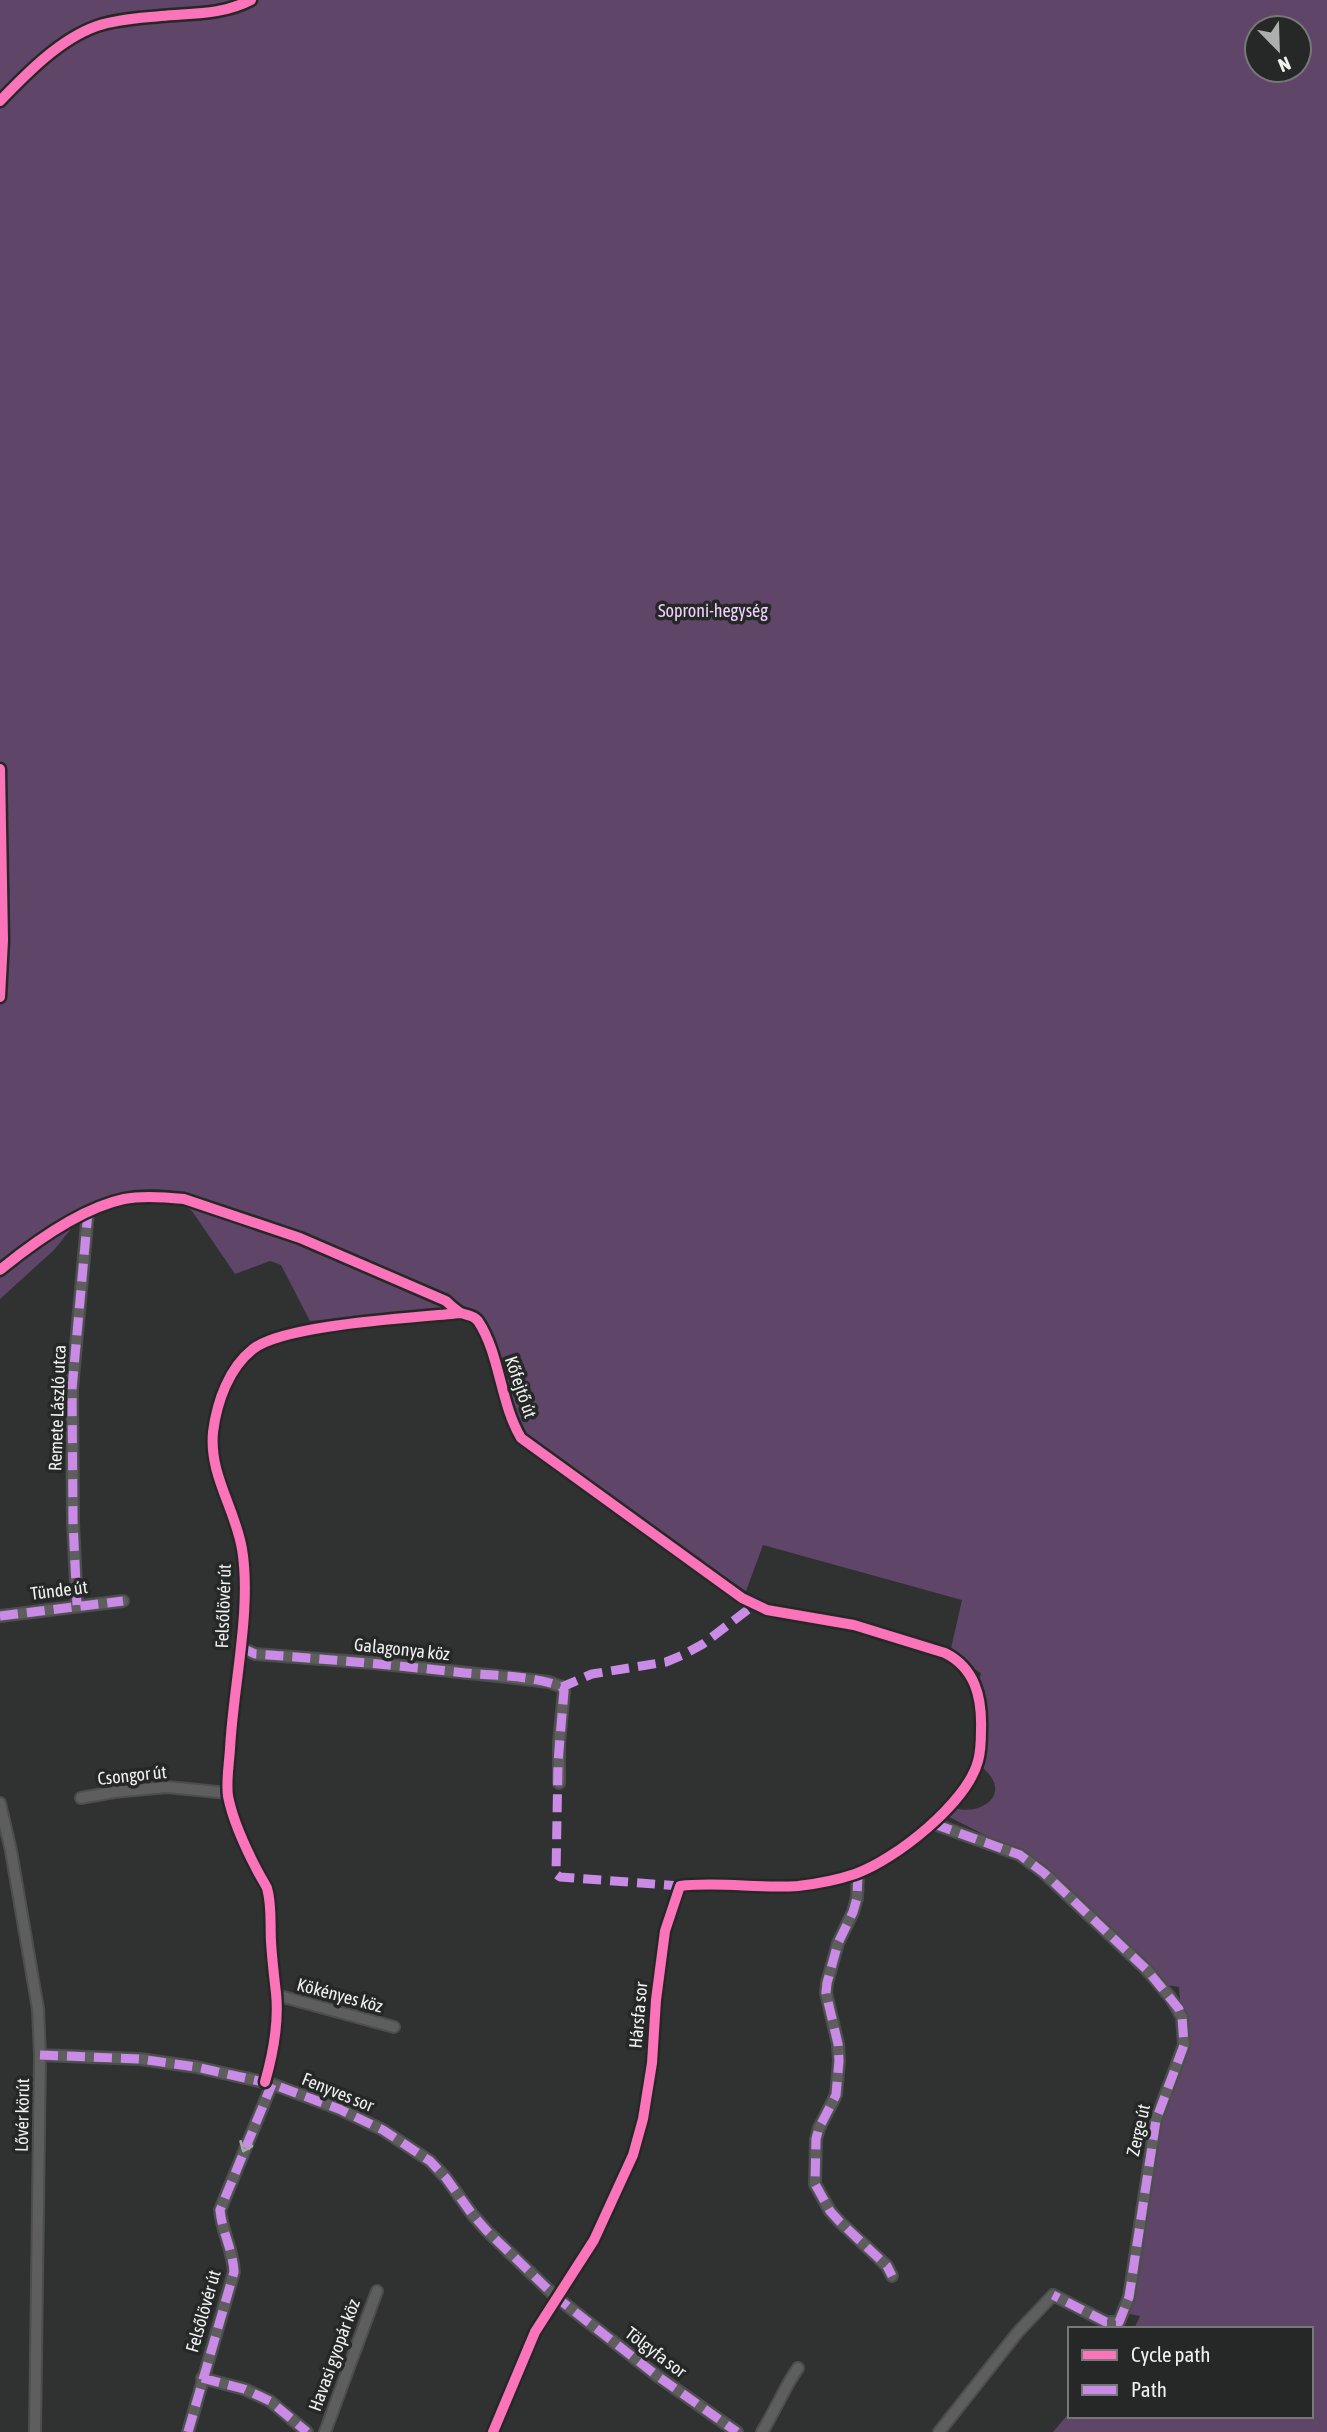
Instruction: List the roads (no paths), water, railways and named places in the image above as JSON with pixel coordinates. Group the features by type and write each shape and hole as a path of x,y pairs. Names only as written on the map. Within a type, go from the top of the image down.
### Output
{"street":[{"path":"0,101 70,39 98,26 160,16 218,12 251,0"},
{"path":"0,769 4,940 0,997"},
{"name":"Kőfejtő út","path":"0,1270 23,1251 88,1212 124,1199 169,1197 184,1199 300,1238 446,1301 460,1313 472,1315 477,1320 490,1349 511,1421 522,1438 742,1598 767,1610 854,1625 957,1659 973,1680 981,1704 979,1760 965,1786"},
{"name":"Remete László utca","path":"77,1605 72,1389 88,1212"},
{"name":"Felsőlövér út","path":"188,2432 233,2272 233,2256 221,2223 220,2210 268,2083 276,1996 270,1902 266,1886 241,1837 228,1793 231,1723 243,1619 242,1551 237,1528 215,1472 213,1432 218,1409 224,1388 238,1363 255,1347 299,1333 359,1323 460,1313"},
{"name":"Tünde út","path":"0,1616 123,1601"},
{"name":"Galagonya köz","path":"240,1647 255,1654 506,1677 549,1682 562,1687 564,1691 559,1742 559,1783"},
{"name":"Hársfa sor","path":"494,2432 535,2332 594,2240 615,2197 638,2138 652,2063 656,2000 665,1931 680,1886 711,1884 777,1887 801,1885 858,1873 890,1855 934,1824 958,1798 965,1786"},
{"name":"Csongor út","path":"81,1798 167,1787 228,1793"},
{"name":"Lővér körút","path":"0,1803 11,1851 38,2009 40,2055 35,2432"},
{"name":"Zerge út","path":"934,1824 1020,1855 1044,1873 1147,1970 1170,1997 1182,2017 1185,2038 1156,2120 1129,2297 1119,2322 1106,2322 1053,2295 1018,2332 939,2432"},
{"path":"858,1873 857,1898 838,1943 827,1983 826,1993 838,2044 839,2061 836,2095 816,2139 815,2184 830,2211 859,2242 887,2266 892,2276"},
{"name":"Kökényes köz","path":"276,1996 394,2027"},
{"name":"Fenyves sor","path":"40,2055 140,2059 197,2067 268,2083 339,2109 409,2146 446,2178 487,2231 556,2297"},
{"name":"Havasi gyopár köz","path":"325,2432 377,2291"},
{"name":"Tölgyfa sor","path":"556,2297 656,2375 737,2432"},
{"path":"762,2432 772,2416 782,2390 797,2368"},
{"path":"202,2378 244,2389 270,2401 307,2432"}],"park label":[{"name":"Soproni-hegység","path":"713,610"}]}
